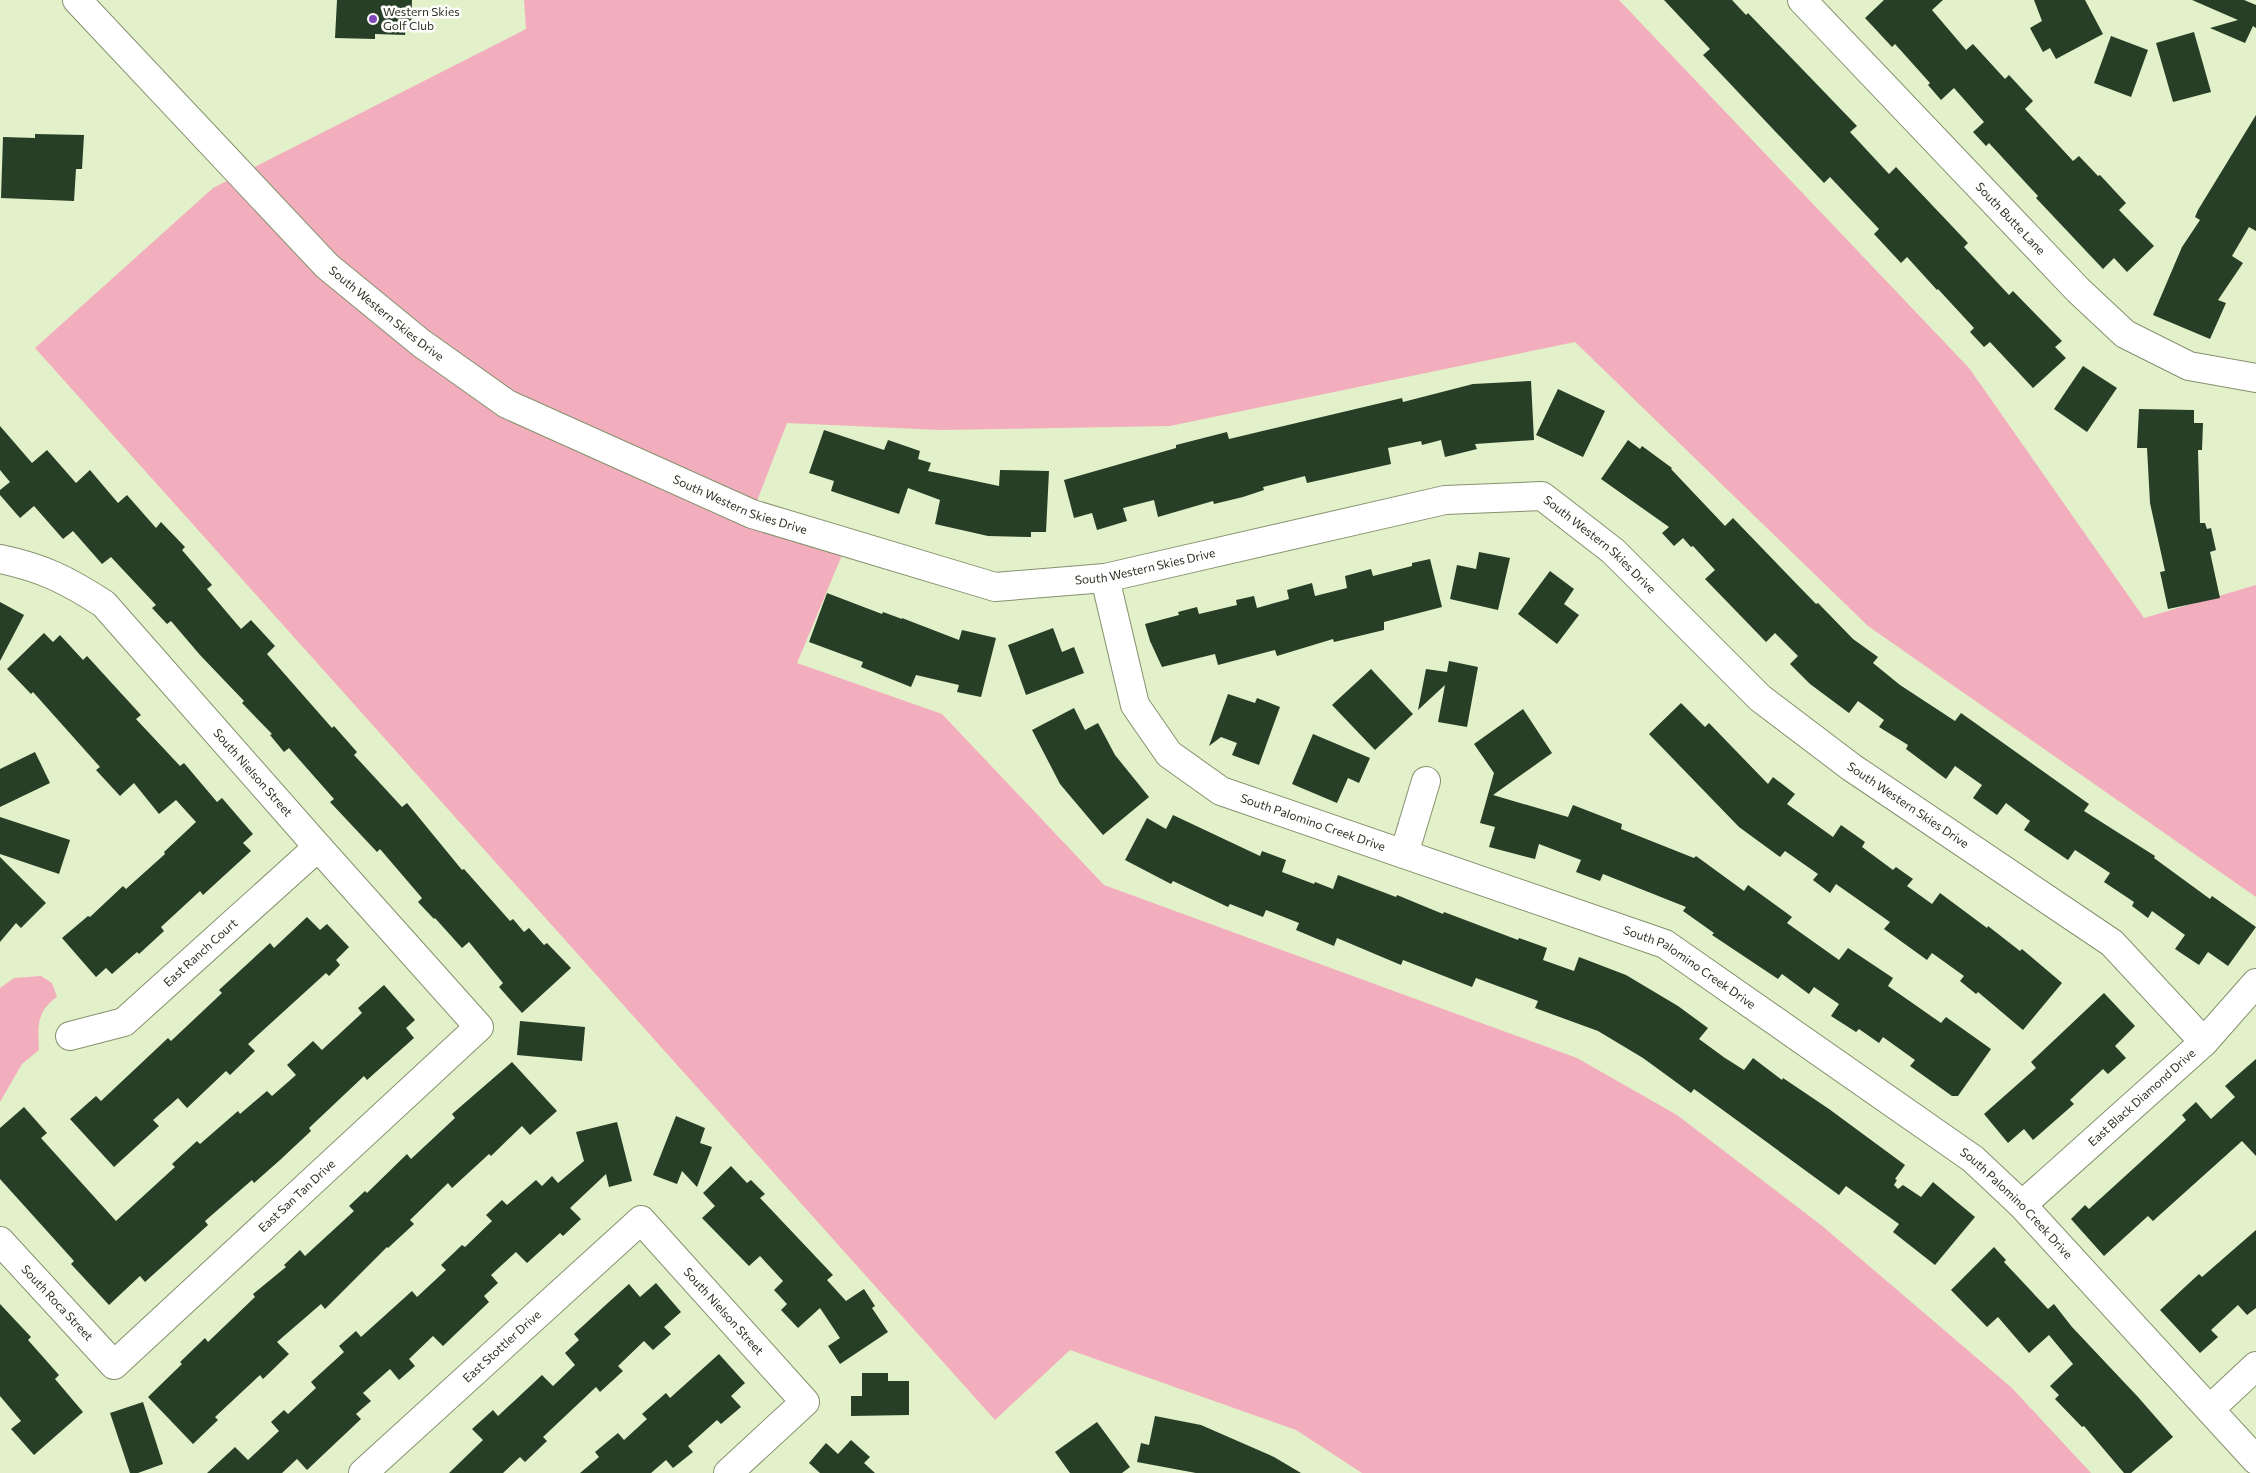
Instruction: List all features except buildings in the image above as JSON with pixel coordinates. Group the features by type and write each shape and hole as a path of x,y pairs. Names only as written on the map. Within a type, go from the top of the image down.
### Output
{"street":[{"name":"South Western Skies Drive","path":"77,0 327,266 421,343 507,404 752,514 995,587 1105,578 1445,500 1542,496 1614,551 1760,698 1850,767 2112,943 2204,1042"},
{"name":"South Butte Lane","path":"1802,0 2078,290 2125,334 2189,366 2256,378"},
{"name":"South Nielson Street","path":"0,559 27,564 67,580 104,604 479,1027"},
{"name":"South Palomino Creek Drive","path":"1105,578 1135,705 1169,754 1221,791 1665,944 1973,1158 2022,1205 2256,1460"},
{"path":"1404,854 1426,781"},
{"name":"East Ranch Court","path":"70,1036 124,1022 318,847"},
{"name":"East Black Diamond Drive","path":"2022,1205 2204,1042 2256,983"},
{"name":"East San Tan Drive","path":"114,1365 479,1027"},
{"name":"South Nielson Street","path":"641,1220 805,1402 728,1473"},
{"name":"East Stottler Drive","path":"363,1473 641,1220"},
{"name":"South Roca Street","path":"0,1241 114,1365"},
{"path":"2210,1409 2256,1366"}],"shaded area":[{"name":"Western Skies Golf Club","path":"524,0 1619,0 1969,368 2144,618 2256,585 2256,897 1868,626 1575,342 1170,426 940,430 787,423 752,514 847,543 797,663 942,714 1104,885 1577,1058 1677,1115 1821,1225 2012,1388 2091,1473 1362,1473 1296,1430 1070,1350 995,1420 35,348 213,188 526,29"},
{"path":"41,976 52,983 57,997 45,1008 42,1014 39,1027 39,1050 22,1064 0,1102 0,988 14,978"}],"place":[{"name":"Western Skies Golf Club","path":"373,19"}]}
